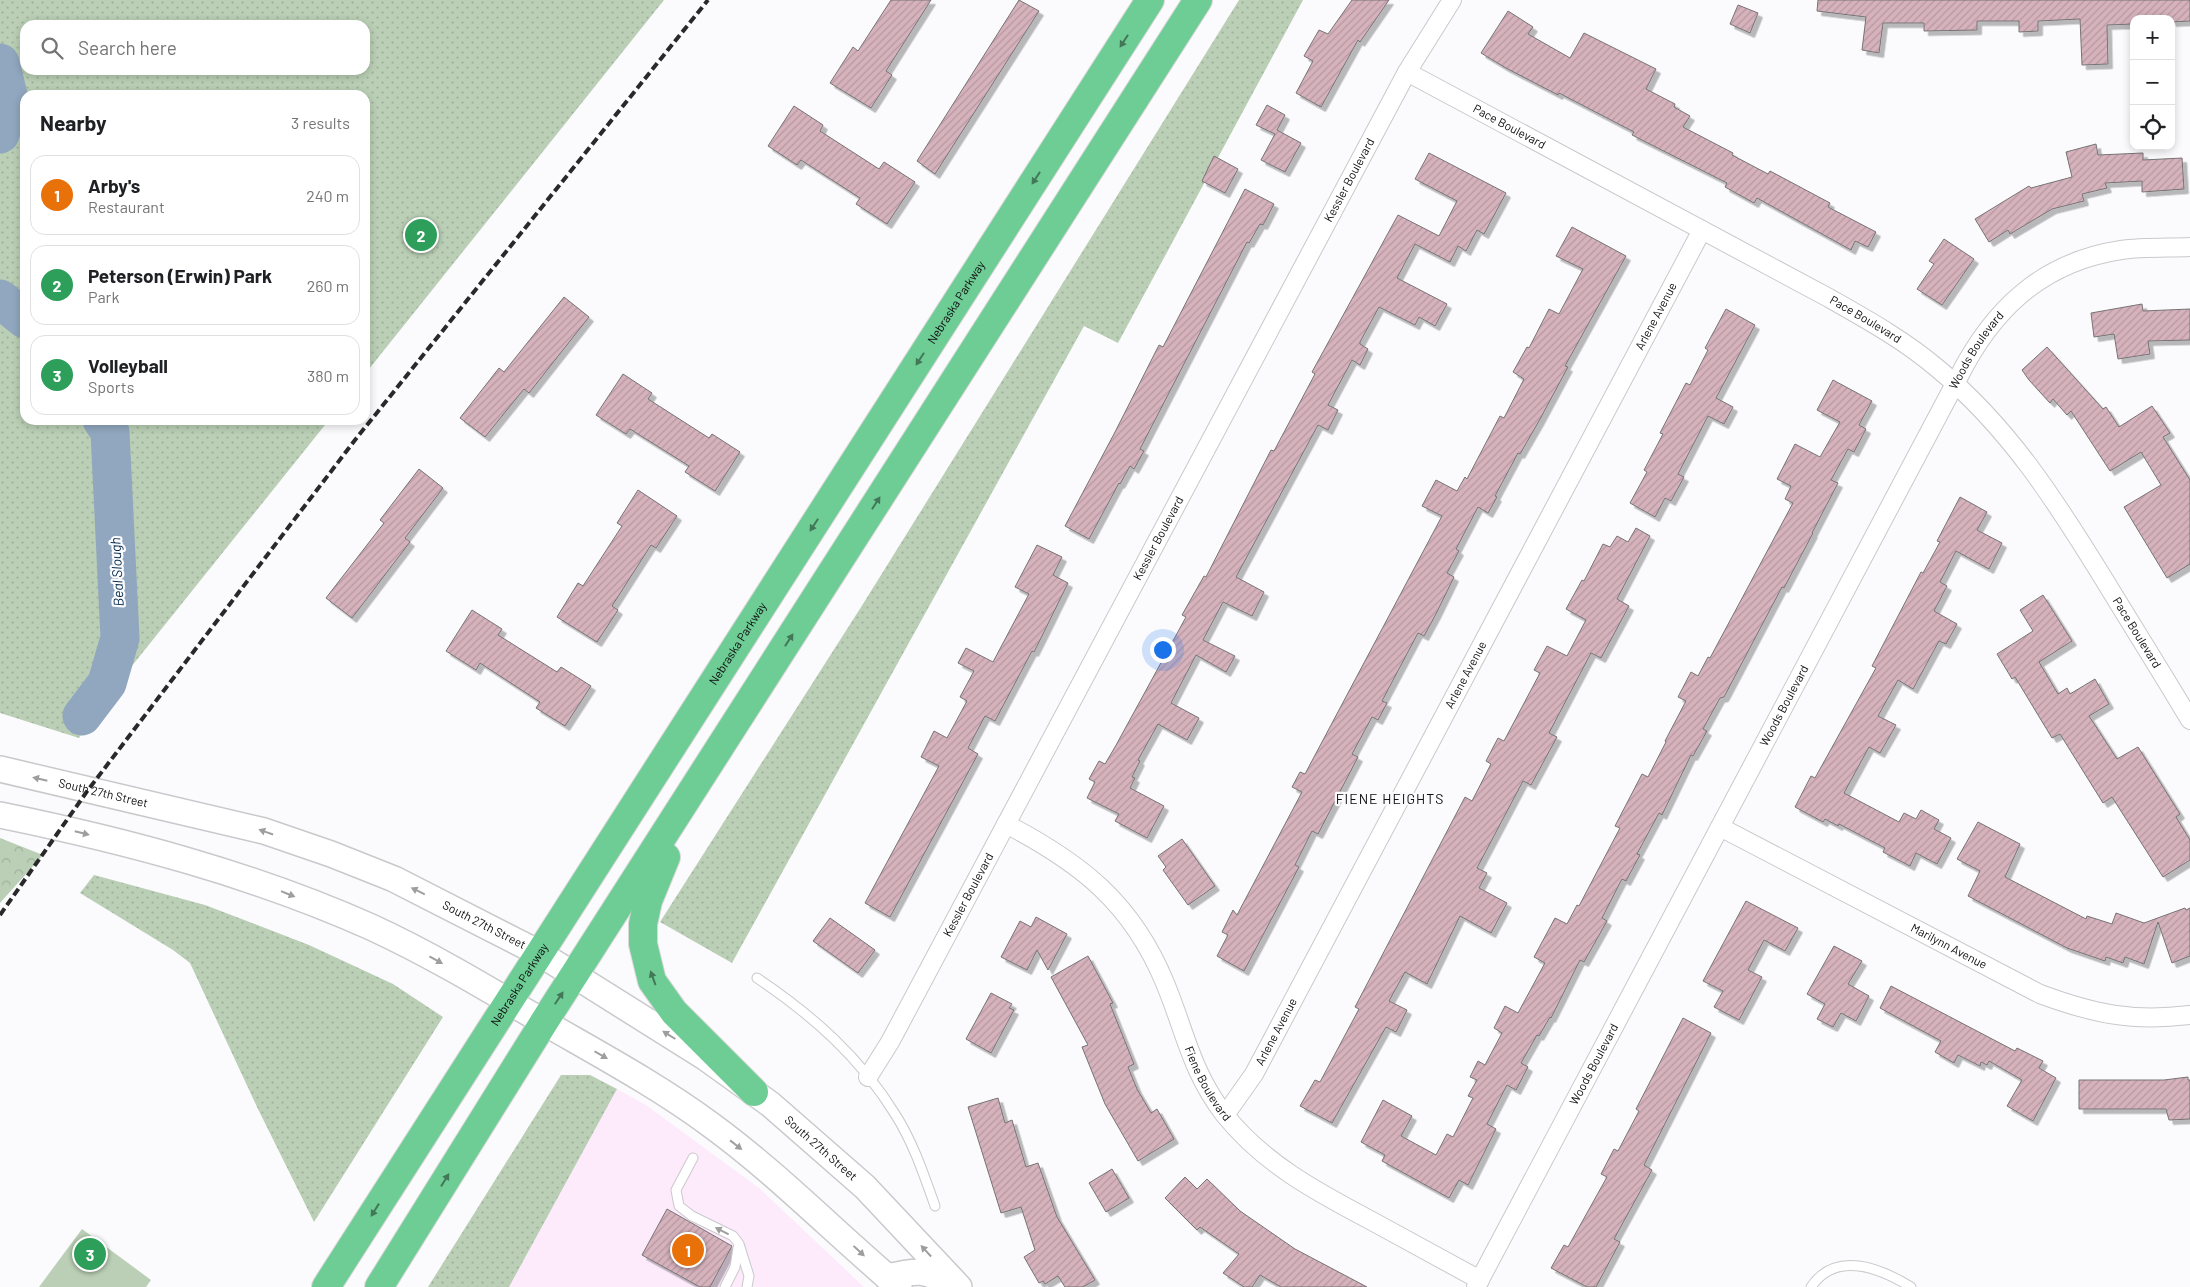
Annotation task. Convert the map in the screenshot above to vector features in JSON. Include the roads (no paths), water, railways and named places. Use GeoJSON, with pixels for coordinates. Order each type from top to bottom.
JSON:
{"type":"FeatureCollection","features":[{"type":"Feature","properties":{"kind":"main road","name":"Nebraska Parkway"},"geometry":{"type":"LineString","coordinates":[[326,1287],[1150,0]]}},
{"type":"Feature","properties":{"kind":"main road"},"geometry":{"type":"LineString","coordinates":[[379,1287],[544,1022],[1198,0]]}},
{"type":"Feature","properties":{"kind":"main road"},"geometry":{"type":"LineString","coordinates":[[754,1092],[674,1012],[663,998],[652,981],[643,944],[643,924],[648,901],[666,857],[765,676]]}},
{"type":"Feature","properties":{"kind":"main road","name":"South 27th Street"},"geometry":{"type":"LineString","coordinates":[[0,769],[264,831],[331,854],[394,879],[539,953],[706,1058],[754,1092],[819,1145],[865,1187],[958,1287]]}},
{"type":"Feature","properties":{"kind":"main road"},"geometry":{"type":"LineString","coordinates":[[0,815],[62,828],[190,860],[263,884],[378,931],[435,958],[647,1082],[710,1124],[786,1184],[893,1282],[916,1271],[936,1276],[958,1287]]}},
{"type":"Feature","properties":{"kind":"street","name":"Kessler Boulevard"},"geometry":{"type":"LineString","coordinates":[[868,1077],[890,1042],[1406,72],[1452,0]]}},
{"type":"Feature","properties":{"kind":"street","name":"Pace Boulevard"},"geometry":{"type":"LineString","coordinates":[[1406,72],[1702,230],[1886,331],[1936,366],[2004,433],[2039,478],[2190,720]]}},
{"type":"Feature","properties":{"kind":"street","name":"Arlene Avenue"},"geometry":{"type":"LineString","coordinates":[[1225,1115],[1254,1074],[1702,230]]}},
{"type":"Feature","properties":{"kind":"street","name":"Woods Boulevard"},"geometry":{"type":"LineString","coordinates":[[1478,1283],[1955,383],[1983,335],[2006,307],[2027,288],[2055,270],[2088,257],[2122,250],[2190,247]]}},
{"type":"Feature","properties":{"kind":"street","name":"Fiene Boulevard"},"geometry":{"type":"LineString","coordinates":[[1006,824],[1074,864],[1109,894],[1127,916],[1150,953],[1165,984],[1193,1063],[1204,1084],[1225,1115],[1260,1152],[1301,1183],[1478,1283]]}},
{"type":"Feature","properties":{"kind":"street","name":"Marilynn Avenue"},"geometry":{"type":"LineString","coordinates":[[1720,827],[2040,994],[2070,1005],[2101,1013],[2134,1018],[2190,1015]]}},
{"type":"Feature","properties":{"kind":"lane"},"geometry":{"type":"LineString","coordinates":[[757,978],[813,1019],[844,1048],[868,1077],[895,1114],[905,1132],[935,1206]]}},
{"type":"Feature","properties":{"kind":"lane"},"geometry":{"type":"LineString","coordinates":[[693,1158],[676,1190],[679,1206],[692,1216],[733,1236],[739,1244],[749,1276],[747,1287]]}},
{"type":"Feature","properties":{"kind":"lane"},"geometry":{"type":"LineString","coordinates":[[725,1287],[735,1267],[739,1244]]}},
{"type":"Feature","properties":{"kind":"lane"},"geometry":{"type":"LineString","coordinates":[[1811,1287],[1823,1274],[1837,1266],[1849,1264],[1863,1266],[1911,1287]]}},
{"type":"Feature","properties":{"kind":"waterway","name":"Beal Slough"},"geometry":{"type":"LineString","coordinates":[[0,63],[10,103],[0,134]]}},
{"type":"Feature","properties":{"kind":"waterway","name":"Beal Slough"},"geometry":{"type":"LineString","coordinates":[[0,299],[20,315]]}},
{"type":"Feature","properties":{"kind":"waterway","name":"Beal Slough"},"geometry":{"type":"LineString","coordinates":[[82,716],[107,683],[120,638],[110,432],[105,425]]}},
{"type":"Feature","properties":{"kind":"railway"},"geometry":{"type":"LineString","coordinates":[[370,421],[708,0]]}},
{"type":"Feature","properties":{"kind":"railway"},"geometry":{"type":"LineString","coordinates":[[0,915],[88,790],[367,425]]}},
{"type":"Feature","properties":{"kind":"place","name":"Peterson (Erwin) Park"},"geometry":{"type":"Point","coordinates":[421,235]}},
{"type":"Feature","properties":{"kind":"place","name":"Arby's"},"geometry":{"type":"Point","coordinates":[688,1250]}},
{"type":"Feature","properties":{"kind":"place","name":"Volleyball"},"geometry":{"type":"Point","coordinates":[90,1254]}},
{"type":"Feature","properties":{"kind":"district","name":"FIENE HEIGHTS"},"geometry":{"type":"Point","coordinates":[1390,799]}}]}
